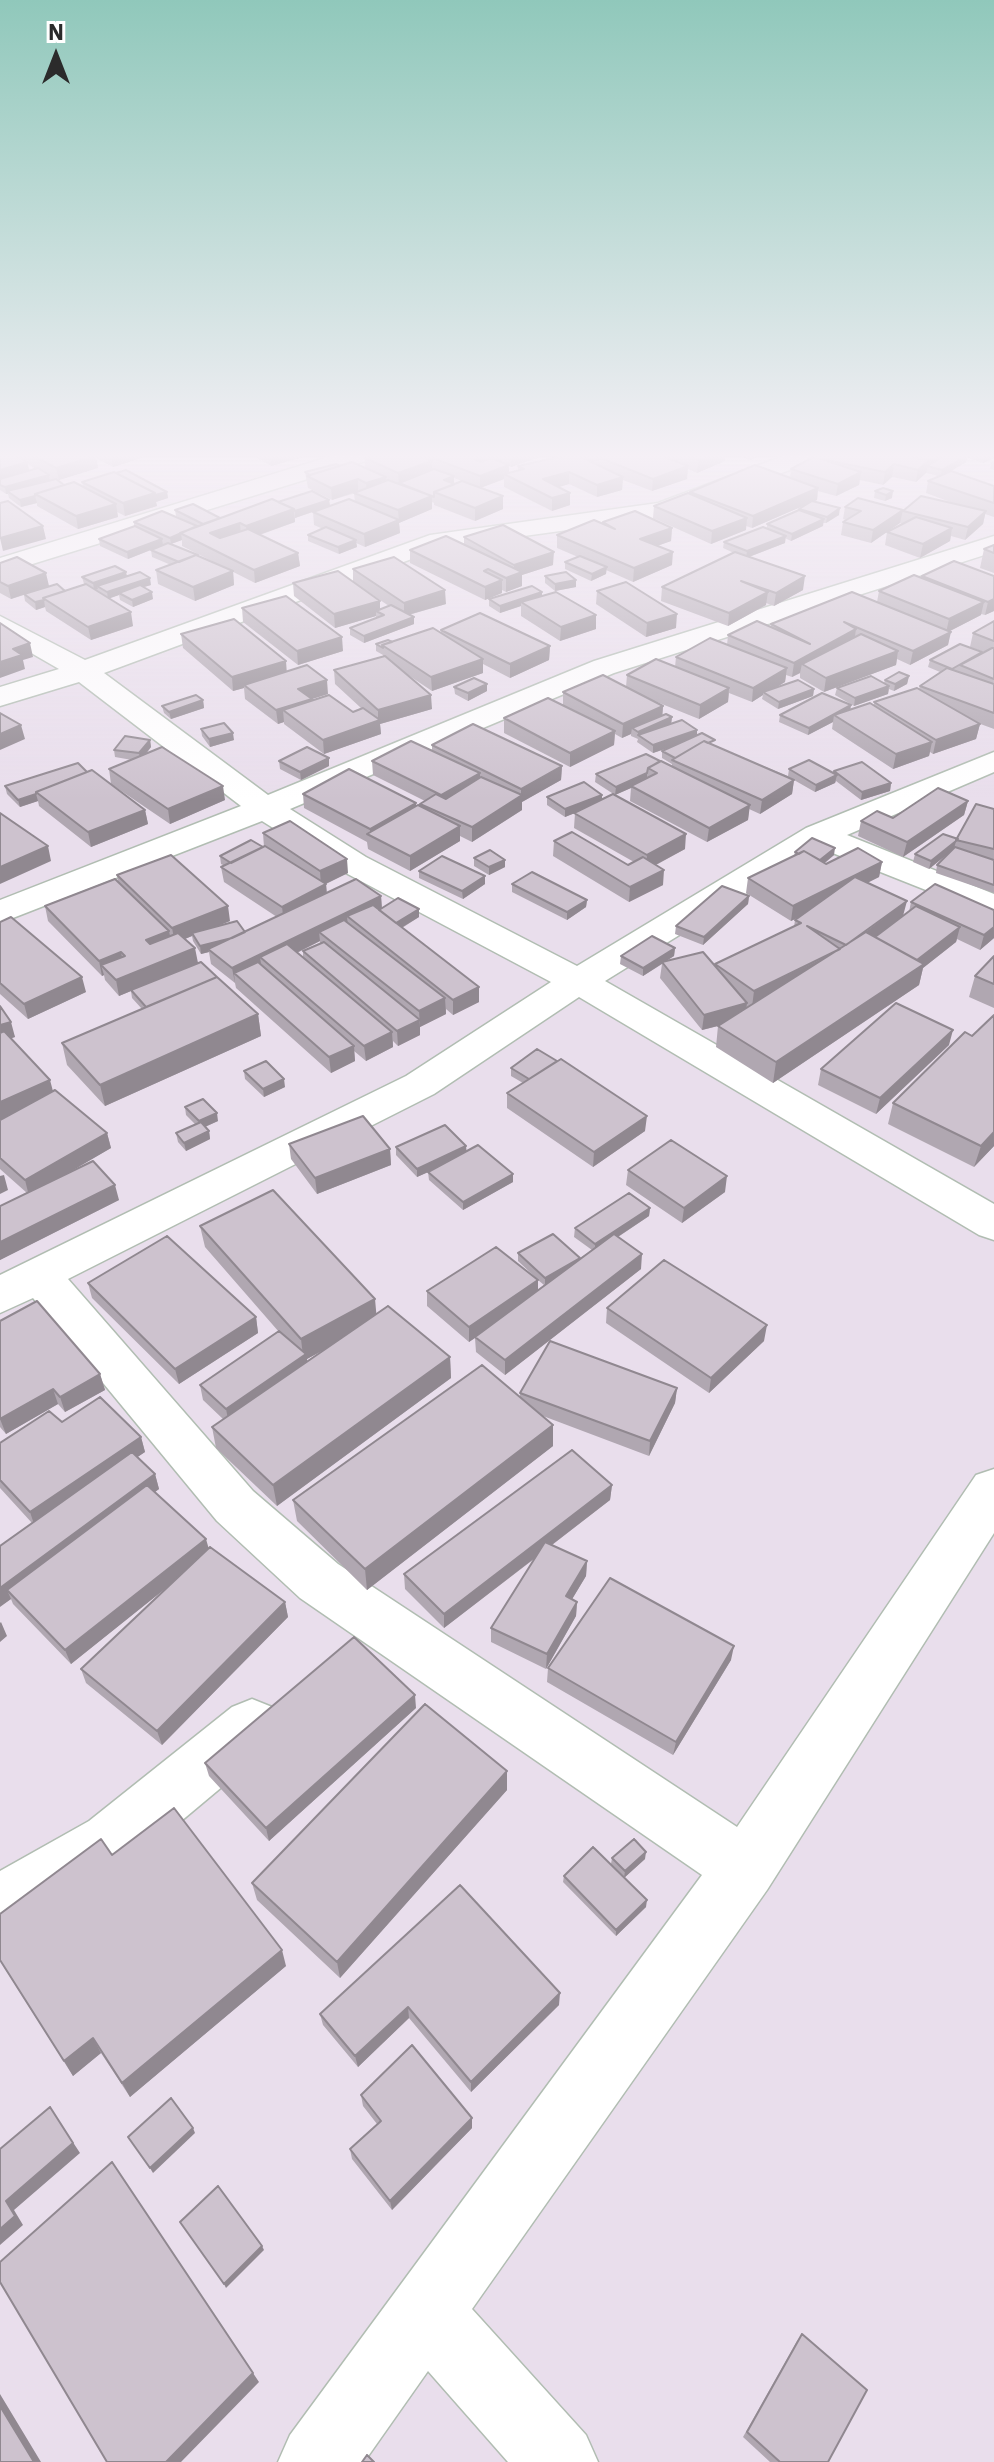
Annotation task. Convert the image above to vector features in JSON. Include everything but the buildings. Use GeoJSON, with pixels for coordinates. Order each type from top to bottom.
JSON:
{"type":"FeatureCollection","features":[{"type":"Feature","properties":{"kind":"street"},"geometry":{"type":"LineString","coordinates":[[0,697],[83,671],[358,570]]}},
{"type":"Feature","properties":{"kind":"street"},"geometry":{"type":"LineString","coordinates":[[0,912],[265,808],[604,667],[912,570]]}},
{"type":"Feature","properties":{"kind":"street"},"geometry":{"type":"LineString","coordinates":[[0,624],[83,671],[265,808],[354,864],[578,981],[994,1224]]}},
{"type":"Feature","properties":{"kind":"street"},"geometry":{"type":"LineString","coordinates":[[745,1868],[360,1637],[319,1581],[235,1506],[19,1285],[420,1085],[578,981],[818,835],[994,761]]}},
{"type":"Feature","properties":{"kind":"street"},"geometry":{"type":"LineString","coordinates":[[818,835],[994,906]]}},
{"type":"Feature","properties":{"kind":"street"},"geometry":{"type":"LineString","coordinates":[[317,2462],[745,1868],[994,1490]]}},
{"type":"Feature","properties":{"kind":"street"},"geometry":{"type":"LineString","coordinates":[[0,1904],[57,1876],[110,1842],[293,1692]]}},
{"type":"Feature","properties":{"kind":"street"},"geometry":{"type":"LineString","coordinates":[[425,2312],[559,2462]]}}]}
